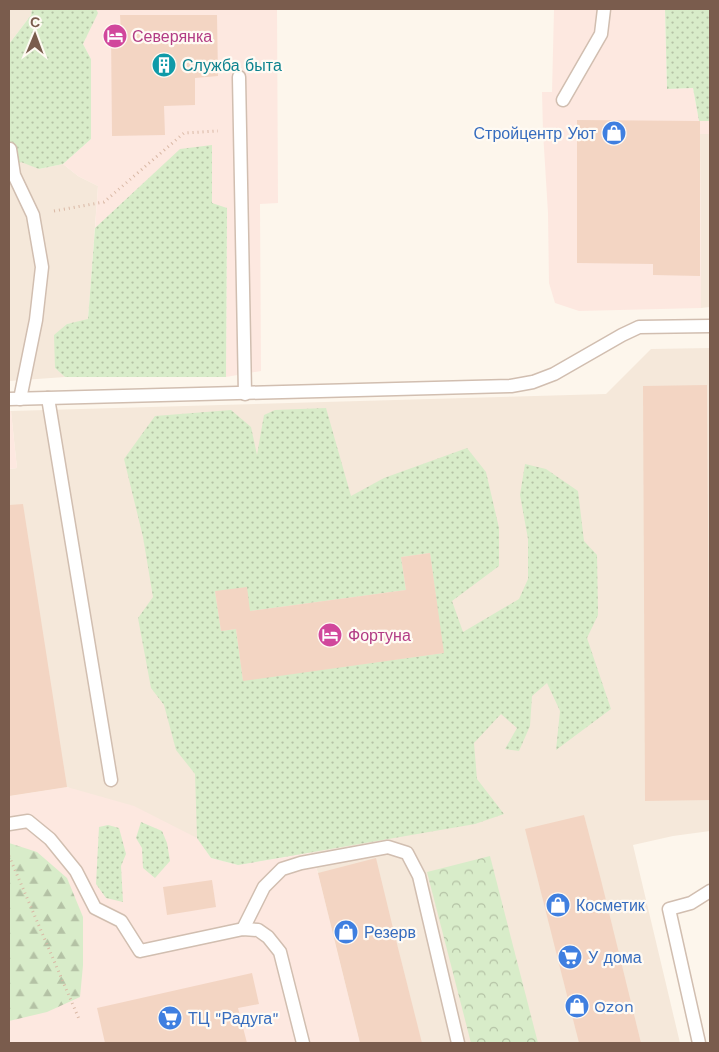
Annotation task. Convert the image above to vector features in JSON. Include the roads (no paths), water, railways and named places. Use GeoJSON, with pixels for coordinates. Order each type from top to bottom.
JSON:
{"type":"FeatureCollection","features":[{"type":"Feature","properties":{"kind":"lane"},"geometry":{"type":"LineString","coordinates":[[563,100],[601,34],[604,9]]}},
{"type":"Feature","properties":{"kind":"lane"},"geometry":{"type":"LineString","coordinates":[[239,77],[246,394]]}},
{"type":"Feature","properties":{"kind":"lane"},"geometry":{"type":"LineString","coordinates":[[10,149],[14,175],[33,215],[42,267],[36,320],[15,399],[511,386],[533,382],[554,374],[639,327],[710,326]]}},
{"type":"Feature","properties":{"kind":"lane"},"geometry":{"type":"LineString","coordinates":[[48,398],[111,780]]}},
{"type":"Feature","properties":{"kind":"lane"},"geometry":{"type":"LineString","coordinates":[[9,824],[28,821],[50,839],[76,871],[95,908],[121,921],[140,952],[243,929],[258,930],[268,937],[280,952],[302,1043]]}},
{"type":"Feature","properties":{"kind":"lane"},"geometry":{"type":"LineString","coordinates":[[243,929],[264,887],[282,869],[301,863],[388,847],[407,853],[419,876],[458,1043]]}},
{"type":"Feature","properties":{"kind":"lane"},"geometry":{"type":"LineString","coordinates":[[699,1043],[669,909],[691,902],[710,891]]}},
{"type":"Feature","properties":{"kind":"place","name":"Северянка"},"geometry":{"type":"Point","coordinates":[115,36]}},
{"type":"Feature","properties":{"kind":"place","name":"Служба быта"},"geometry":{"type":"Point","coordinates":[164,65]}},
{"type":"Feature","properties":{"kind":"place","name":"Стройцентр Уют"},"geometry":{"type":"Point","coordinates":[614,133]}},
{"type":"Feature","properties":{"kind":"place","name":"Фортуна"},"geometry":{"type":"Point","coordinates":[330,635]}},
{"type":"Feature","properties":{"kind":"place","name":"Косметик"},"geometry":{"type":"Point","coordinates":[558,905]}},
{"type":"Feature","properties":{"kind":"place","name":"Резерв"},"geometry":{"type":"Point","coordinates":[346,932]}},
{"type":"Feature","properties":{"kind":"place","name":"У дома"},"geometry":{"type":"Point","coordinates":[570,957]}},
{"type":"Feature","properties":{"kind":"place","name":"Ozon"},"geometry":{"type":"Point","coordinates":[577,1006]}},
{"type":"Feature","properties":{"kind":"place","name":"ТЦ \"Радуга\""},"geometry":{"type":"Point","coordinates":[170,1018]}}]}
